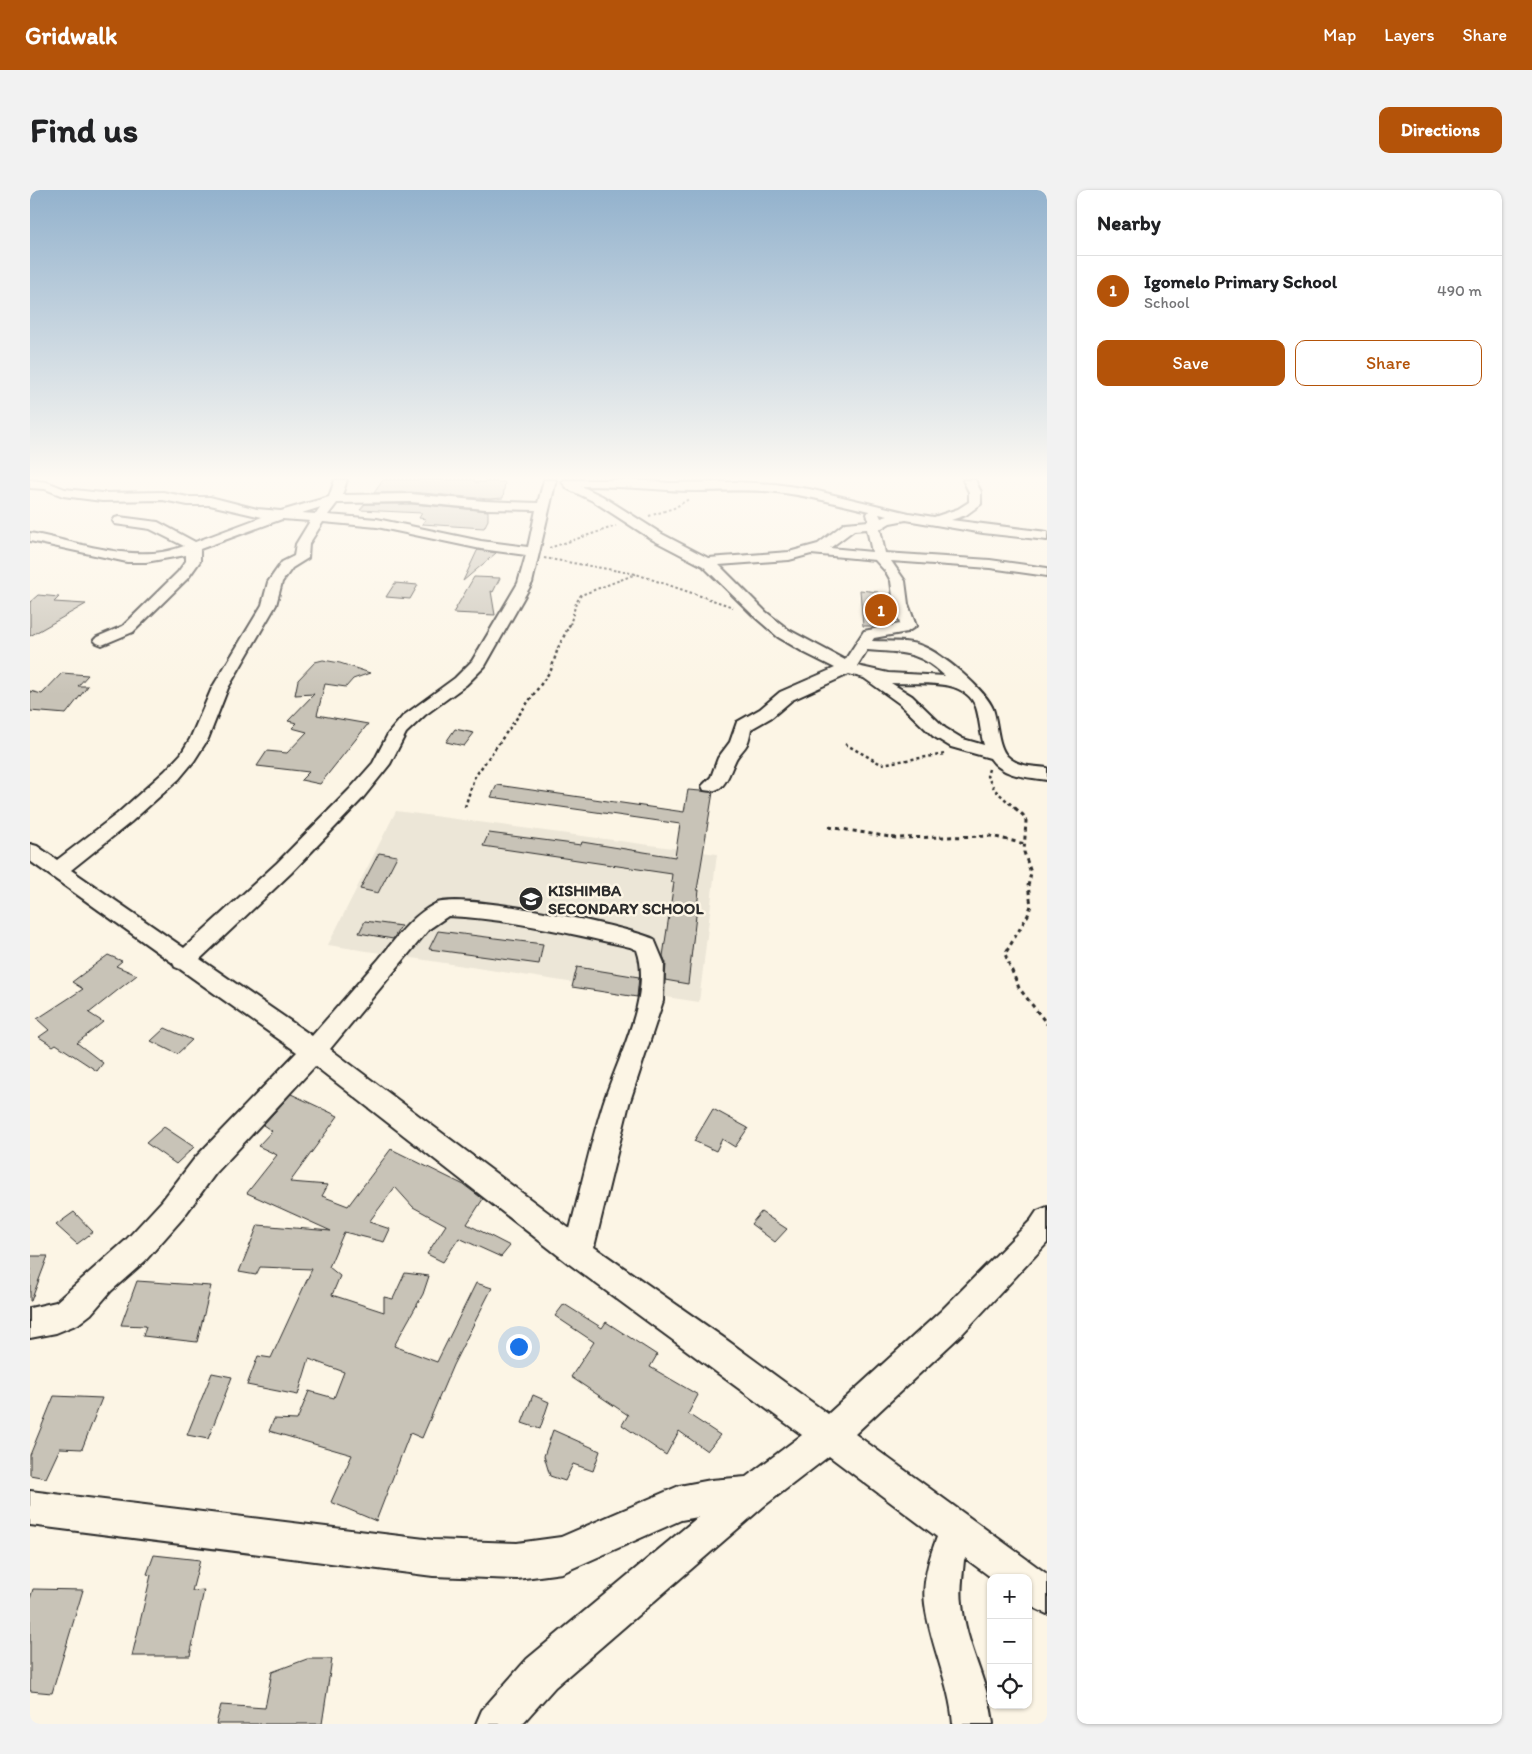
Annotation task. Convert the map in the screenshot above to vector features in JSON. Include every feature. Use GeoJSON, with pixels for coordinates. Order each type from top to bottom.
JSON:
{"type":"FeatureCollection","features":[{"type":"Feature","properties":{"kind":"street"},"geometry":{"type":"LineString","coordinates":[[100,552],[127,558],[165,556],[180,552]]}},
{"type":"Feature","properties":{"kind":"street"},"geometry":{"type":"LineString","coordinates":[[102,640],[128,628],[183,575],[193,561],[193,552]]}},
{"type":"Feature","properties":{"kind":"street"},"geometry":{"type":"LineString","coordinates":[[57,871],[124,818],[165,781],[188,757],[199,738],[220,688],[269,605],[275,582],[287,565],[301,558],[300,552]]}},
{"type":"Feature","properties":{"kind":"street"},"geometry":{"type":"LineString","coordinates":[[183,961],[247,904],[343,808],[387,757],[392,741],[400,730],[425,706],[471,672],[486,651],[525,583],[534,553],[525,552]]}},
{"type":"Feature","properties":{"kind":"street"},"geometry":{"type":"LineString","coordinates":[[685,552],[719,572],[761,616],[797,642],[848,668],[867,675],[906,700],[939,732],[957,743],[996,754],[1012,768],[1047,774]]}},
{"type":"Feature","properties":{"kind":"street"},"geometry":{"type":"LineString","coordinates":[[705,562],[790,556],[805,552]]}},
{"type":"Feature","properties":{"kind":"street"},"geometry":{"type":"LineString","coordinates":[[826,552],[990,564],[1047,572]]}},
{"type":"Feature","properties":{"kind":"street"},"geometry":{"type":"LineString","coordinates":[[711,786],[720,779],[727,758],[739,743],[743,726],[766,713],[786,696],[830,678],[848,668],[869,634],[902,629],[908,626],[901,604],[898,581],[892,570],[880,557],[879,552]]}},
{"type":"Feature","properties":{"kind":"street"},"geometry":{"type":"LineString","coordinates":[[862,645],[917,649],[942,664],[966,688],[978,696],[985,706],[996,754]]}},
{"type":"Feature","properties":{"kind":"street"},"geometry":{"type":"LineString","coordinates":[[867,675],[934,680],[966,688]]}},
{"type":"Feature","properties":{"kind":"street"},"geometry":{"type":"LineString","coordinates":[[30,852],[314,1051],[578,1254],[830,1434],[1017,1574]]}},
{"type":"Feature","properties":{"kind":"street"},"geometry":{"type":"LineString","coordinates":[[30,1323],[56,1318],[67,1313],[80,1303],[100,1281],[130,1256],[172,1210],[205,1166],[234,1133],[314,1051],[420,924],[444,908],[484,910],[526,916],[636,940],[646,945],[653,963],[651,1001],[616,1104],[578,1254]]}},
{"type":"Feature","properties":{"kind":"street"},"geometry":{"type":"LineString","coordinates":[[496,1724],[541,1673],[752,1494],[830,1434],[952,1322],[1041,1229],[1047,1220]]}},
{"type":"Feature","properties":{"kind":"street"},"geometry":{"type":"LineString","coordinates":[[30,1508],[433,1558],[517,1561],[562,1555],[679,1503],[711,1497],[752,1494]]}},
{"type":"Feature","properties":{"kind":"street"},"geometry":{"type":"LineString","coordinates":[[958,1530],[946,1560],[943,1603],[952,1643],[971,1702],[973,1724]]}},
{"type":"Feature","properties":{"kind":"street"},"geometry":{"type":"LineString","coordinates":[[1032,1585],[1047,1596]]}},
{"type":"Feature","properties":{"kind":"path"},"geometry":{"type":"LineString","coordinates":[[534,553],[539,552]]}},
{"type":"Feature","properties":{"kind":"path"},"geometry":{"type":"LineString","coordinates":[[534,553],[636,574],[761,616]]}},
{"type":"Feature","properties":{"kind":"path"},"geometry":{"type":"LineString","coordinates":[[465,807],[474,778],[552,670],[558,648],[572,620],[576,603],[581,595],[636,574]]}},
{"type":"Feature","properties":{"kind":"path"},"geometry":{"type":"LineString","coordinates":[[845,744],[854,751],[881,764],[951,754]]}},
{"type":"Feature","properties":{"kind":"path"},"geometry":{"type":"LineString","coordinates":[[996,754],[987,776],[995,790],[1023,815],[1026,822],[1025,844],[1027,864],[1031,872],[1028,886],[1032,905],[1005,954],[1019,988],[1047,1024]]}},
{"type":"Feature","properties":{"kind":"path"},"geometry":{"type":"LineString","coordinates":[[829,827],[896,838],[991,836],[1025,844]]}},
{"type":"Feature","properties":{"kind":"shaded area","name":"KISHIMBA SECONDARY SCHOOL"},"geometry":{"type":"Polygon","coordinates":[[[396,811],[717,854],[699,1002],[328,945],[396,811]]]}},
{"type":"Feature","properties":{"kind":"building"},"geometry":{"type":"Polygon","coordinates":[[[477,552],[496,553],[463,581],[477,552]]]}},
{"type":"Feature","properties":{"kind":"building"},"geometry":{"type":"Polygon","coordinates":[[[474,577],[500,578],[493,592],[491,591],[495,615],[453,613],[474,577]]]}},
{"type":"Feature","properties":{"kind":"building"},"geometry":{"type":"Polygon","coordinates":[[[395,583],[418,585],[410,599],[386,597],[395,583]]]}},
{"type":"Feature","properties":{"kind":"building"},"geometry":{"type":"Polygon","coordinates":[[[860,590],[878,592],[882,626],[863,626],[860,590]]]}},
{"type":"Feature","properties":{"kind":"building"},"geometry":{"type":"Polygon","coordinates":[[[38,595],[59,597],[54,602],[86,604],[30,636],[30,602],[38,595]]]}},
{"type":"Feature","properties":{"kind":"building"},"geometry":{"type":"Polygon","coordinates":[[[323,660],[340,663],[370,673],[353,679],[346,687],[325,684],[317,715],[368,724],[320,784],[301,780],[309,772],[257,766],[267,751],[287,753],[307,732],[292,728],[297,723],[288,721],[314,694],[295,695],[298,680],[315,662],[323,660]]]}},
{"type":"Feature","properties":{"kind":"building"},"geometry":{"type":"Polygon","coordinates":[[[62,673],[88,675],[78,686],[88,686],[66,714],[30,711],[30,691],[42,694],[62,673]]]}},
{"type":"Feature","properties":{"kind":"building"},"geometry":{"type":"Polygon","coordinates":[[[455,729],[474,733],[464,746],[446,742],[455,729]]]}},
{"type":"Feature","properties":{"kind":"building"},"geometry":{"type":"Polygon","coordinates":[[[497,785],[684,812],[688,790],[713,792],[697,890],[699,890],[688,984],[665,980],[666,963],[663,956],[674,882],[671,882],[672,874],[483,846],[489,833],[581,845],[582,842],[675,857],[680,824],[491,797],[497,785]]]}},
{"type":"Feature","properties":{"kind":"building"},"geometry":{"type":"Polygon","coordinates":[[[379,853],[397,856],[378,893],[360,889],[379,853]]]}},
{"type":"Feature","properties":{"kind":"building"},"geometry":{"type":"Polygon","coordinates":[[[365,921],[401,926],[393,939],[359,933],[365,921]]]}},
{"type":"Feature","properties":{"kind":"building"},"geometry":{"type":"Polygon","coordinates":[[[438,931],[543,944],[539,964],[429,949],[438,931]]]}},
{"type":"Feature","properties":{"kind":"building"},"geometry":{"type":"Polygon","coordinates":[[[108,955],[122,961],[116,966],[137,975],[89,1013],[103,1022],[77,1043],[103,1063],[97,1071],[56,1044],[53,1046],[39,1037],[49,1030],[37,1019],[83,989],[72,982],[108,955]]]}},
{"type":"Feature","properties":{"kind":"building"},"geometry":{"type":"Polygon","coordinates":[[[577,967],[639,977],[637,997],[572,987],[577,967]]]}},
{"type":"Feature","properties":{"kind":"building"},"geometry":{"type":"Polygon","coordinates":[[[165,1028],[192,1040],[177,1054],[151,1041],[165,1028]]]}},
{"type":"Feature","properties":{"kind":"building"},"geometry":{"type":"Polygon","coordinates":[[[291,1094],[338,1116],[290,1182],[328,1185],[322,1196],[348,1206],[391,1149],[464,1185],[483,1199],[467,1224],[510,1246],[501,1257],[459,1238],[443,1262],[427,1254],[446,1225],[413,1207],[395,1187],[369,1222],[390,1229],[384,1242],[344,1232],[329,1267],[340,1276],[332,1295],[384,1312],[384,1297],[393,1299],[405,1273],[429,1276],[423,1294],[394,1346],[437,1362],[476,1283],[492,1288],[453,1365],[422,1438],[410,1433],[376,1521],[331,1502],[352,1455],[269,1431],[274,1419],[297,1420],[309,1391],[334,1398],[344,1372],[309,1359],[298,1395],[247,1385],[258,1356],[271,1358],[312,1269],[260,1267],[256,1275],[239,1272],[258,1225],[331,1231],[247,1193],[277,1155],[258,1146],[272,1131],[263,1125],[291,1094]]]}},
{"type":"Feature","properties":{"kind":"building"},"geometry":{"type":"Polygon","coordinates":[[[713,1109],[748,1128],[735,1147],[722,1139],[716,1151],[694,1141],[713,1109]]]}},
{"type":"Feature","properties":{"kind":"building"},"geometry":{"type":"Polygon","coordinates":[[[164,1127],[194,1147],[176,1164],[146,1143],[164,1127]]]}},
{"type":"Feature","properties":{"kind":"building"},"geometry":{"type":"Polygon","coordinates":[[[74,1212],[93,1232],[77,1244],[56,1225],[74,1212]]]}},
{"type":"Feature","properties":{"kind":"building"},"geometry":{"type":"Polygon","coordinates":[[[761,1212],[787,1229],[775,1242],[751,1224],[761,1212]]]}},
{"type":"Feature","properties":{"kind":"building"},"geometry":{"type":"Polygon","coordinates":[[[30,1256],[48,1256],[31,1301],[30,1301],[30,1256]]]}},
{"type":"Feature","properties":{"kind":"building"},"geometry":{"type":"Polygon","coordinates":[[[137,1281],[211,1286],[197,1342],[143,1336],[146,1326],[121,1325],[137,1281]]]}},
{"type":"Feature","properties":{"kind":"building"},"geometry":{"type":"Polygon","coordinates":[[[564,1304],[602,1328],[606,1322],[657,1355],[650,1367],[698,1395],[688,1414],[720,1435],[707,1451],[679,1431],[666,1455],[622,1425],[628,1415],[571,1377],[594,1342],[555,1316],[564,1304]]]}},
{"type":"Feature","properties":{"kind":"building"},"geometry":{"type":"Polygon","coordinates":[[[212,1373],[232,1377],[208,1439],[187,1435],[212,1373]]]}},
{"type":"Feature","properties":{"kind":"building"},"geometry":{"type":"Polygon","coordinates":[[[533,1395],[549,1402],[540,1429],[522,1423],[533,1395]]]}},
{"type":"Feature","properties":{"kind":"building"},"geometry":{"type":"Polygon","coordinates":[[[54,1396],[102,1398],[82,1449],[60,1448],[46,1478],[30,1475],[30,1455],[54,1396]]]}},
{"type":"Feature","properties":{"kind":"building"},"geometry":{"type":"Polygon","coordinates":[[[553,1430],[600,1451],[593,1471],[573,1464],[565,1481],[550,1476],[544,1456],[553,1430]]]}},
{"type":"Feature","properties":{"kind":"building"},"geometry":{"type":"Polygon","coordinates":[[[154,1555],[200,1560],[192,1591],[204,1590],[190,1656],[132,1656],[151,1575],[147,1574],[154,1555]]]}},
{"type":"Feature","properties":{"kind":"building"},"geometry":{"type":"Polygon","coordinates":[[[33,1589],[83,1590],[52,1693],[30,1691],[30,1599],[33,1589]]]}},
{"type":"Feature","properties":{"kind":"building"},"geometry":{"type":"Polygon","coordinates":[[[307,1659],[332,1659],[322,1724],[216,1724],[221,1705],[265,1708],[272,1672],[307,1659]]]}},
{"type":"Feature","properties":{"kind":"place","name":"Igomelo Primary School"},"geometry":{"type":"Point","coordinates":[881,610]}},
{"type":"Feature","properties":{"kind":"place","name":"KISHIMBA SECONDARY SCHOOL"},"geometry":{"type":"Point","coordinates":[531,899]}}]}
